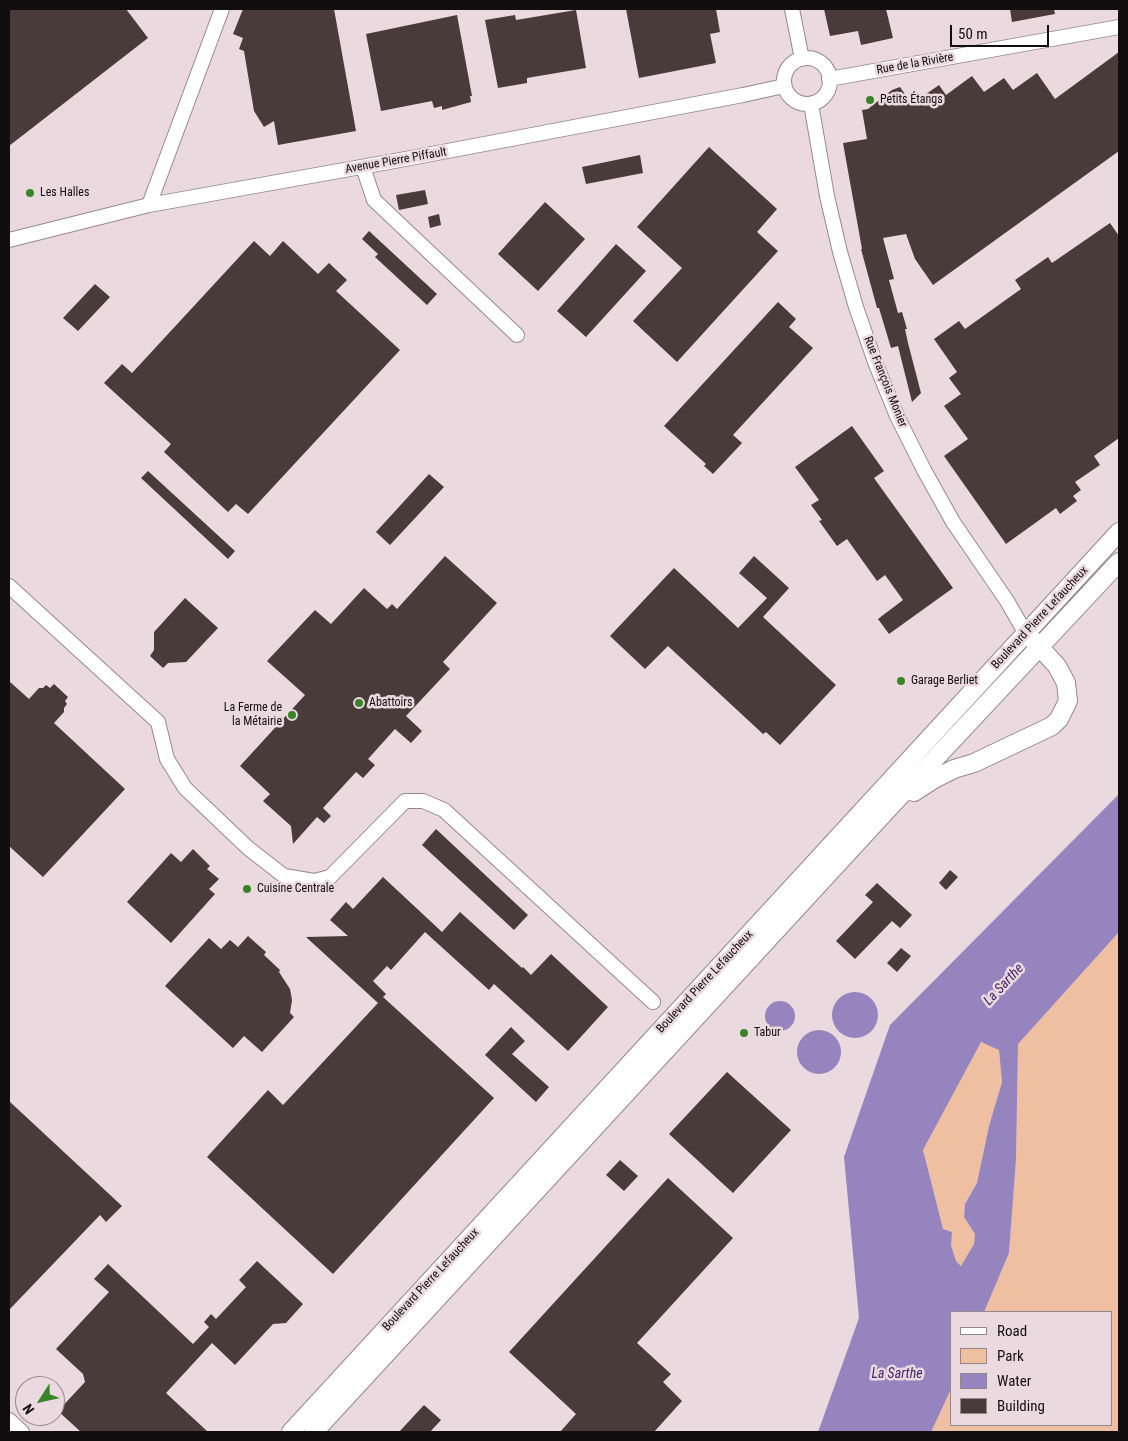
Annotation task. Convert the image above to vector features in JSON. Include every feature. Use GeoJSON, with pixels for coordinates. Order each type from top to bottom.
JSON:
{"type":"FeatureCollection","features":[{"type":"Feature","properties":{"kind":"main road","name":"Boulevard Pierre Lefaucheux"},"geometry":{"type":"LineString","coordinates":[[291,1432],[1119,532]]}},
{"type":"Feature","properties":{"kind":"main road","name":"Boulevard Pierre Lefaucheux"},"geometry":{"type":"LineString","coordinates":[[314,1432],[888,809],[1119,562]]}},
{"type":"Feature","properties":{"kind":"main road"},"geometry":{"type":"LineString","coordinates":[[888,809],[934,779],[954,769],[974,763],[1052,726],[1059,719],[1068,701],[1066,683],[1041,647],[1026,634]]}},
{"type":"Feature","properties":{"kind":"street"},"geometry":{"type":"LineString","coordinates":[[149,204],[222,9]]}},
{"type":"Feature","properties":{"kind":"street"},"geometry":{"type":"LineString","coordinates":[[792,9],[802,59]]}},
{"type":"Feature","properties":{"kind":"street","name":"Rue de la Rivière"},"geometry":{"type":"LineString","coordinates":[[829,79],[1119,27]]}},
{"type":"Feature","properties":{"kind":"street"},"geometry":{"type":"LineString","coordinates":[[802,59],[812,59],[819,62],[824,67],[829,79],[829,88],[825,95],[820,100],[811,104],[798,103],[792,99],[784,86],[786,71],[791,65],[802,59]]}},
{"type":"Feature","properties":{"kind":"street","name":"Avenue Pierre Piffault"},"geometry":{"type":"LineString","coordinates":[[9,240],[149,204],[363,167],[784,86]]}},
{"type":"Feature","properties":{"kind":"street","name":"Rue François Monier"},"geometry":{"type":"LineString","coordinates":[[811,104],[827,196],[840,252],[856,307],[897,416],[953,522],[1008,601],[1026,634]]}},
{"type":"Feature","properties":{"kind":"street"},"geometry":{"type":"LineString","coordinates":[[363,167],[374,200],[517,335]]}},
{"type":"Feature","properties":{"kind":"street"},"geometry":{"type":"LineString","coordinates":[[9,586],[158,722],[167,759],[185,788],[248,848],[284,876],[314,882],[330,877],[405,801],[423,801],[444,810],[653,1002]]}},
{"type":"Feature","properties":{"kind":"street"},"geometry":{"type":"LineString","coordinates":[[9,1420],[22,1432]]}},
{"type":"Feature","properties":{"kind":"green space"},"geometry":{"type":"Polygon","coordinates":[[[1119,932],[1119,1432],[931,1432],[950,1391],[950,1426],[1113,1426],[1113,1311],[984,1311],[1009,1253],[1016,1159],[1018,1044],[1119,932]]]}},
{"type":"Feature","properties":{"kind":"green space"},"geometry":{"type":"Polygon","coordinates":[[[980,1042],[999,1049],[1002,1082],[989,1126],[977,1183],[965,1204],[964,1217],[975,1234],[974,1244],[961,1266],[956,1261],[951,1245],[951,1231],[943,1229],[923,1150],[980,1042]]]}},
{"type":"Feature","properties":{"kind":"water","name":"La Sarthe"},"geometry":{"type":"Polygon","coordinates":[[[1119,794],[1119,932],[1018,1044],[1016,1159],[1009,1253],[984,1311],[950,1311],[950,1391],[931,1432],[818,1432],[859,1318],[844,1157],[890,1025],[1119,794]],[[981,1042],[923,1150],[943,1229],[952,1232],[951,1245],[956,1261],[961,1266],[974,1244],[975,1234],[964,1217],[965,1204],[977,1183],[989,1126],[1002,1082],[999,1050],[981,1042]]]}},
{"type":"Feature","properties":{"kind":"water"},"geometry":{"type":"Polygon","coordinates":[[[860,992],[864,993],[874,1002],[877,1006],[877,1024],[868,1034],[860,1038],[850,1038],[842,1034],[833,1024],[832,1010],[836,1002],[846,993],[860,992]]]}},
{"type":"Feature","properties":{"kind":"water"},"geometry":{"type":"Polygon","coordinates":[[[780,1001],[786,1002],[794,1010],[794,1022],[786,1030],[780,1031],[774,1030],[766,1022],[765,1016],[766,1010],[774,1002],[780,1001]]]}},
{"type":"Feature","properties":{"kind":"water"},"geometry":{"type":"Polygon","coordinates":[[[823,1030],[835,1036],[840,1044],[840,1060],[835,1068],[827,1073],[815,1074],[803,1068],[798,1060],[797,1048],[803,1036],[811,1031],[823,1030]]]}},
{"type":"Feature","properties":{"kind":"building"},"geometry":{"type":"Polygon","coordinates":[[[9,9],[126,9],[148,38],[9,146],[9,9]]]}},
{"type":"Feature","properties":{"kind":"building"},"geometry":{"type":"Polygon","coordinates":[[[243,9],[334,9],[356,131],[278,145],[274,121],[264,127],[254,111],[244,51],[239,49],[243,38],[233,34],[243,9]]]}},
{"type":"Feature","properties":{"kind":"building"},"geometry":{"type":"Polygon","coordinates":[[[626,9],[716,9],[720,32],[710,34],[716,63],[639,78],[626,9]]]}},
{"type":"Feature","properties":{"kind":"building"},"geometry":{"type":"Polygon","coordinates":[[[824,9],[886,9],[893,38],[861,45],[858,31],[830,36],[824,9]]]}},
{"type":"Feature","properties":{"kind":"building"},"geometry":{"type":"Polygon","coordinates":[[[1010,9],[1054,9],[1055,14],[1012,22],[1010,9]]]}},
{"type":"Feature","properties":{"kind":"building"},"geometry":{"type":"Polygon","coordinates":[[[576,10],[586,68],[527,78],[527,83],[498,88],[485,20],[515,15],[516,20],[576,10]]]}},
{"type":"Feature","properties":{"kind":"building"},"geometry":{"type":"Polygon","coordinates":[[[457,15],[472,96],[470,96],[471,102],[442,110],[442,106],[434,108],[432,101],[381,111],[366,34],[457,15]]]}},
{"type":"Feature","properties":{"kind":"building"},"geometry":{"type":"Polygon","coordinates":[[[1119,52],[1119,151],[933,285],[915,259],[906,234],[883,238],[894,279],[889,280],[898,313],[902,312],[907,329],[905,329],[908,343],[921,393],[912,402],[898,346],[891,348],[879,308],[877,308],[861,249],[843,143],[867,139],[862,110],[868,109],[892,90],[900,87],[912,104],[939,85],[946,95],[972,76],[984,92],[1004,78],[1013,90],[1037,73],[1055,99],[1119,52]]]}},
{"type":"Feature","properties":{"kind":"building"},"geometry":{"type":"Polygon","coordinates":[[[709,147],[777,209],[757,232],[778,251],[677,362],[633,321],[682,268],[637,227],[709,147]]]}},
{"type":"Feature","properties":{"kind":"building"},"geometry":{"type":"Polygon","coordinates":[[[640,155],[643,173],[586,184],[582,167],[640,155]]]}},
{"type":"Feature","properties":{"kind":"building"},"geometry":{"type":"Polygon","coordinates":[[[425,190],[428,204],[399,210],[396,195],[425,190]]]}},
{"type":"Feature","properties":{"kind":"building"},"geometry":{"type":"Polygon","coordinates":[[[545,202],[585,239],[538,291],[498,254],[545,202]]]}},
{"type":"Feature","properties":{"kind":"building"},"geometry":{"type":"Polygon","coordinates":[[[439,214],[441,225],[430,228],[428,217],[439,214]]]}},
{"type":"Feature","properties":{"kind":"building"},"geometry":{"type":"Polygon","coordinates":[[[1110,223],[1119,236],[1119,438],[1094,456],[1100,465],[1075,482],[1081,490],[1073,496],[1077,501],[1060,514],[1056,508],[1006,544],[944,456],[968,439],[944,406],[961,394],[949,378],[957,372],[934,339],[959,321],[965,329],[1021,289],[1015,280],[1048,257],[1052,263],[1110,223]]]}},
{"type":"Feature","properties":{"kind":"building"},"geometry":{"type":"Polygon","coordinates":[[[369,231],[437,294],[427,305],[375,257],[378,254],[362,239],[369,231]]]}},
{"type":"Feature","properties":{"kind":"building"},"geometry":{"type":"Polygon","coordinates":[[[254,241],[270,256],[283,241],[318,274],[329,263],[347,280],[336,291],[400,350],[248,514],[236,504],[228,512],[164,452],[171,444],[104,383],[122,364],[132,373],[254,241]]]}},
{"type":"Feature","properties":{"kind":"building"},"geometry":{"type":"Polygon","coordinates":[[[616,244],[646,271],[586,337],[557,311],[616,244]]]}},
{"type":"Feature","properties":{"kind":"building"},"geometry":{"type":"Polygon","coordinates":[[[95,284],[110,297],[78,331],[63,318],[95,284]]]}},
{"type":"Feature","properties":{"kind":"building"},"geometry":{"type":"Polygon","coordinates":[[[778,302],[796,319],[789,327],[813,348],[733,435],[742,443],[713,474],[704,466],[706,464],[664,426],[778,302]]]}},
{"type":"Feature","properties":{"kind":"building"},"geometry":{"type":"Polygon","coordinates":[[[852,426],[884,471],[874,478],[953,588],[889,634],[878,619],[903,600],[885,575],[877,581],[847,539],[837,546],[819,521],[822,520],[811,505],[819,500],[795,467],[852,426]]]}},
{"type":"Feature","properties":{"kind":"building"},"geometry":{"type":"Polygon","coordinates":[[[148,471],[235,551],[228,559],[141,478],[148,471]]]}},
{"type":"Feature","properties":{"kind":"building"},"geometry":{"type":"Polygon","coordinates":[[[429,474],[444,487],[390,545],[376,532],[429,474]]]}},
{"type":"Feature","properties":{"kind":"building","name":"Abattoirs"},"geometry":{"type":"Polygon","coordinates":[[[445,556],[497,603],[443,662],[450,669],[406,716],[422,731],[411,743],[395,729],[368,759],[375,765],[363,778],[356,772],[323,808],[331,816],[324,823],[317,817],[293,844],[291,826],[263,801],[270,794],[240,766],[305,695],[267,661],[315,610],[331,624],[364,588],[387,609],[392,604],[397,609],[445,556]]]}},
{"type":"Feature","properties":{"kind":"building"},"geometry":{"type":"Polygon","coordinates":[[[754,556],[789,588],[763,617],[836,685],[780,745],[766,732],[763,734],[668,646],[645,669],[610,636],[674,568],[738,628],[767,598],[739,573],[754,556]]]}},
{"type":"Feature","properties":{"kind":"building"},"geometry":{"type":"Polygon","coordinates":[[[185,598],[218,628],[186,662],[168,663],[163,668],[150,656],[154,650],[154,632],[185,598]]]}},
{"type":"Feature","properties":{"kind":"building"},"geometry":{"type":"Polygon","coordinates":[[[9,681],[29,699],[39,688],[43,688],[46,685],[50,688],[54,684],[68,697],[65,701],[67,704],[64,712],[54,723],[125,789],[43,877],[9,846],[9,681]]]}},
{"type":"Feature","properties":{"kind":"building"},"geometry":{"type":"Polygon","coordinates":[[[436,829],[528,915],[514,930],[422,845],[436,829]]]}},
{"type":"Feature","properties":{"kind":"building"},"geometry":{"type":"Polygon","coordinates":[[[193,849],[210,866],[207,869],[219,879],[209,889],[215,894],[171,943],[127,902],[171,853],[181,862],[193,849]]]}},
{"type":"Feature","properties":{"kind":"building"},"geometry":{"type":"Polygon","coordinates":[[[950,870],[958,877],[946,890],[939,883],[950,870]]]}},
{"type":"Feature","properties":{"kind":"building"},"geometry":{"type":"Polygon","coordinates":[[[383,877],[442,932],[460,912],[531,975],[551,954],[608,1007],[568,1051],[494,984],[489,990],[425,932],[391,970],[387,966],[373,981],[386,994],[383,997],[494,1098],[333,1274],[207,1157],[268,1090],[283,1105],[378,1003],[306,937],[348,936],[330,920],[346,902],[353,909],[383,877]]]}},
{"type":"Feature","properties":{"kind":"building"},"geometry":{"type":"Polygon","coordinates":[[[877,883],[912,915],[900,928],[892,921],[855,959],[836,941],[873,902],[865,895],[877,883]]]}},
{"type":"Feature","properties":{"kind":"building"},"geometry":{"type":"Polygon","coordinates":[[[248,936],[266,952],[264,955],[280,970],[279,972],[290,989],[292,1000],[290,1013],[294,1017],[262,1052],[244,1036],[233,1048],[165,986],[209,938],[221,949],[230,940],[238,947],[248,936]]]}},
{"type":"Feature","properties":{"kind":"building"},"geometry":{"type":"Polygon","coordinates":[[[901,948],[911,956],[897,972],[887,963],[901,948]]]}},
{"type":"Feature","properties":{"kind":"building"},"geometry":{"type":"Polygon","coordinates":[[[511,1027],[525,1041],[512,1054],[549,1087],[536,1102],[485,1055],[511,1027]]]}},
{"type":"Feature","properties":{"kind":"building"},"geometry":{"type":"Polygon","coordinates":[[[727,1072],[791,1130],[733,1193],[669,1134],[727,1072]]]}},
{"type":"Feature","properties":{"kind":"building"},"geometry":{"type":"Polygon","coordinates":[[[9,1101],[122,1206],[106,1222],[100,1215],[9,1310],[9,1101]]]}},
{"type":"Feature","properties":{"kind":"building"},"geometry":{"type":"Polygon","coordinates":[[[620,1160],[638,1176],[624,1191],[606,1175],[620,1160]]]}},
{"type":"Feature","properties":{"kind":"building"},"geometry":{"type":"Polygon","coordinates":[[[668,1178],[733,1238],[637,1343],[671,1374],[663,1382],[682,1401],[654,1432],[560,1432],[576,1414],[509,1352],[668,1178]]]}},
{"type":"Feature","properties":{"kind":"building"},"geometry":{"type":"Polygon","coordinates":[[[257,1261],[303,1304],[286,1323],[273,1324],[235,1365],[212,1343],[166,1393],[208,1432],[81,1432],[65,1417],[65,1403],[85,1382],[83,1374],[56,1349],[109,1292],[94,1279],[108,1264],[193,1344],[209,1327],[204,1322],[211,1314],[216,1319],[246,1287],[239,1280],[257,1261]]]}},
{"type":"Feature","properties":{"kind":"building"},"geometry":{"type":"Polygon","coordinates":[[[424,1405],[441,1420],[430,1432],[399,1432],[424,1405]]]}},
{"type":"Feature","properties":{"kind":"place","name":"Petits Étangs"},"geometry":{"type":"Point","coordinates":[870,100]}},
{"type":"Feature","properties":{"kind":"place","name":"Les Halles"},"geometry":{"type":"Point","coordinates":[30,193]}},
{"type":"Feature","properties":{"kind":"place","name":"Garage Berliet"},"geometry":{"type":"Point","coordinates":[901,681]}},
{"type":"Feature","properties":{"kind":"place","name":"Abattoirs"},"geometry":{"type":"Point","coordinates":[359,703]}},
{"type":"Feature","properties":{"kind":"place","name":"La Ferme de la Métairie"},"geometry":{"type":"Point","coordinates":[292,715]}},
{"type":"Feature","properties":{"kind":"place","name":"Cuisine Centrale"},"geometry":{"type":"Point","coordinates":[247,889]}},
{"type":"Feature","properties":{"kind":"place","name":"Tabur"},"geometry":{"type":"Point","coordinates":[744,1033]}}]}
